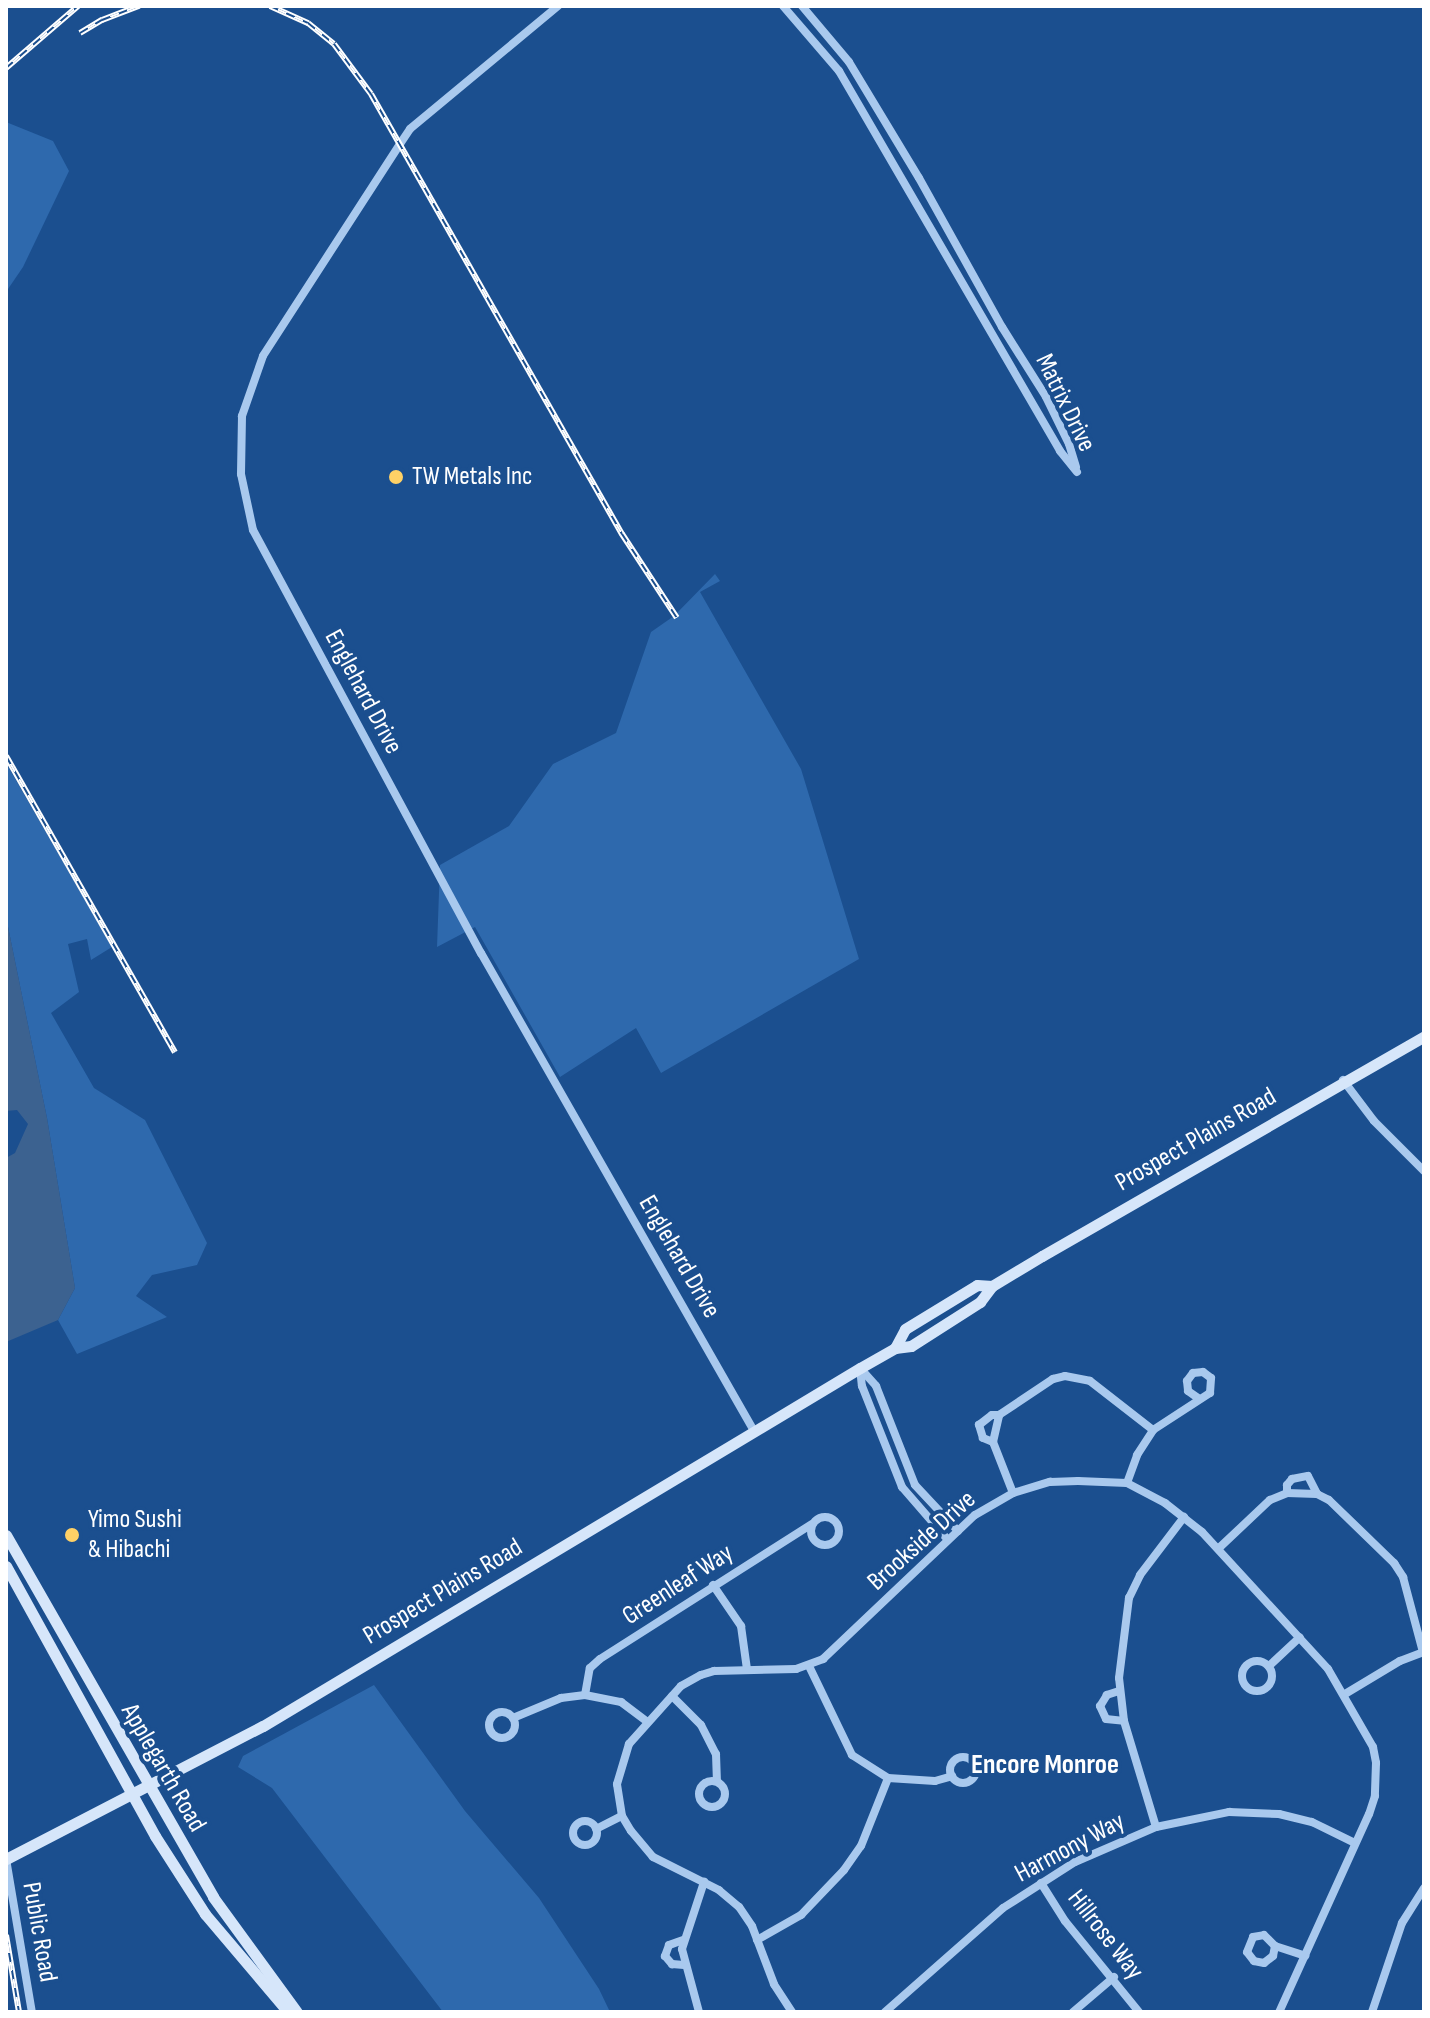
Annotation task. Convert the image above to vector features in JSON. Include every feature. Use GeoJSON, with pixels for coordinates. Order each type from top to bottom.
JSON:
{"type":"FeatureCollection","features":[{"type":"Feature","properties":{"kind":"street","name":"Englehard Drive"},"geometry":{"type":"LineString","coordinates":[[558,6],[410,129],[263,356],[242,416],[241,474],[253,530],[481,953],[754,1431]]}},
{"type":"Feature","properties":{"kind":"street","name":"Matrix Drive"},"geometry":{"type":"LineString","coordinates":[[783,6],[839,71],[1060,451],[1077,472],[1069,444],[1046,397],[1002,327],[919,178],[849,62],[802,6]]}},
{"type":"Feature","properties":{"kind":"street","name":"Prospect Plains Road"},"geometry":{"type":"LineString","coordinates":[[6,1859],[263,1726],[860,1368],[895,1348],[911,1346],[980,1302],[992,1286],[1343,1080],[1424,1036]]}},
{"type":"Feature","properties":{"kind":"street"},"geometry":{"type":"LineString","coordinates":[[1343,1080],[1374,1121],[1424,1171]]}},
{"type":"Feature","properties":{"kind":"street","name":"Prospect Plains Road"},"geometry":{"type":"LineString","coordinates":[[895,1348],[905,1329],[977,1285],[992,1286]]}},
{"type":"Feature","properties":{"kind":"street"},"geometry":{"type":"LineString","coordinates":[[860,1368],[881,1397],[915,1485],[958,1531]]}},
{"type":"Feature","properties":{"kind":"street"},"geometry":{"type":"LineString","coordinates":[[860,1368],[862,1386],[902,1487],[948,1540]]}},
{"type":"Feature","properties":{"kind":"street"},"geometry":{"type":"LineString","coordinates":[[993,1442],[983,1438],[979,1425],[992,1415],[999,1415],[1053,1379],[1078,1377],[1090,1381],[1153,1430]]}},
{"type":"Feature","properties":{"kind":"street"},"geometry":{"type":"LineString","coordinates":[[1198,1398],[1153,1430],[1137,1455],[1127,1483],[1184,1517],[1219,1548],[1300,1637],[1345,1694],[1373,1747],[1376,1763],[1375,1796],[1279,2012]]}},
{"type":"Feature","properties":{"kind":"street"},"geometry":{"type":"LineString","coordinates":[[999,1415],[993,1442],[1013,1493]]}},
{"type":"Feature","properties":{"kind":"street"},"geometry":{"type":"LineString","coordinates":[[1287,1493],[1287,1485],[1292,1479],[1308,1476],[1317,1494]]}},
{"type":"Feature","properties":{"kind":"street","name":"Brookside Drive"},"geometry":{"type":"LineString","coordinates":[[809,1666],[830,1653],[975,1515],[1013,1493],[1050,1482],[1127,1483]]}},
{"type":"Feature","properties":{"kind":"street"},"geometry":{"type":"LineString","coordinates":[[1219,1548],[1270,1500],[1287,1493],[1317,1494],[1329,1500],[1394,1563],[1403,1577],[1424,1652],[1400,1661],[1345,1694]]}},
{"type":"Feature","properties":{"kind":"street"},"geometry":{"type":"LineString","coordinates":[[1156,1827],[1124,1721],[1119,1691],[1129,1598],[1140,1575],[1184,1517]]}},
{"type":"Feature","properties":{"kind":"street","name":"Greenleaf Way"},"geometry":{"type":"LineString","coordinates":[[585,1695],[590,1668],[713,1585],[812,1524]]}},
{"type":"Feature","properties":{"kind":"street","name":"Applegarth Road"},"geometry":{"type":"LineString","coordinates":[[6,1535],[147,1787],[213,1897],[297,2012]]}},
{"type":"Feature","properties":{"kind":"street","name":"Applegarth Road"},"geometry":{"type":"LineString","coordinates":[[6,1566],[132,1795],[205,1914],[288,2012]]}},
{"type":"Feature","properties":{"kind":"street"},"geometry":{"type":"LineString","coordinates":[[713,1585],[741,1626],[747,1669]]}},
{"type":"Feature","properties":{"kind":"street"},"geometry":{"type":"LineString","coordinates":[[1269,1666],[1300,1637]]}},
{"type":"Feature","properties":{"kind":"street"},"geometry":{"type":"LineString","coordinates":[[792,2012],[774,1984],[757,1940],[739,1907],[704,1882],[653,1857],[622,1816],[617,1784],[629,1744],[646,1721],[672,1696],[701,1675],[747,1669],[784,1671],[809,1666],[852,1755],[888,1778],[935,1781],[952,1776]]}},
{"type":"Feature","properties":{"kind":"street"},"geometry":{"type":"LineString","coordinates":[[1119,1691],[1107,1695],[1100,1706],[1106,1719],[1114,1723],[1124,1721]]}},
{"type":"Feature","properties":{"kind":"street"},"geometry":{"type":"LineString","coordinates":[[513,1718],[561,1698],[585,1695],[621,1702],[646,1721]]}},
{"type":"Feature","properties":{"kind":"street"},"geometry":{"type":"LineString","coordinates":[[672,1696],[701,1725],[716,1754],[717,1781]]}},
{"type":"Feature","properties":{"kind":"street"},"geometry":{"type":"LineString","coordinates":[[757,1940],[801,1915],[844,1870],[861,1846],[888,1778]]}},
{"type":"Feature","properties":{"kind":"street","name":"Harmony Way"},"geometry":{"type":"LineString","coordinates":[[885,2012],[1003,1908],[1098,1850],[1156,1827],[1229,1812],[1279,1814],[1312,1822],[1355,1843]]}},
{"type":"Feature","properties":{"kind":"street"},"geometry":{"type":"LineString","coordinates":[[596,1829],[622,1816]]}},
{"type":"Feature","properties":{"kind":"street","name":"Public Road"},"geometry":{"type":"LineString","coordinates":[[6,1859],[32,2012]]}},
{"type":"Feature","properties":{"kind":"street"},"geometry":{"type":"LineString","coordinates":[[699,2012],[684,1965],[683,1940],[704,1882]]}},
{"type":"Feature","properties":{"kind":"street","name":"Hillrose Way"},"geometry":{"type":"LineString","coordinates":[[1041,1883],[1065,1921],[1114,1977],[1139,2012]]}},
{"type":"Feature","properties":{"kind":"street"},"geometry":{"type":"LineString","coordinates":[[1372,2012],[1402,1923],[1424,1888]]}},
{"type":"Feature","properties":{"kind":"street"},"geometry":{"type":"LineString","coordinates":[[683,1940],[669,1945],[665,1956],[672,1964],[684,1965]]}},
{"type":"Feature","properties":{"kind":"street"},"geometry":{"type":"LineString","coordinates":[[1275,1946],[1305,1956]]}},
{"type":"Feature","properties":{"kind":"street"},"geometry":{"type":"LineString","coordinates":[[1073,2012],[1114,1977]]}},
{"type":"Feature","properties":{"kind":"shaded area"},"geometry":{"type":"Polygon","coordinates":[[[6,122],[53,141],[69,171],[23,267],[6,292],[6,122]]]}},
{"type":"Feature","properties":{"kind":"shaded area"},"geometry":{"type":"Polygon","coordinates":[[[715,574],[720,581],[700,592],[801,769],[859,959],[661,1073],[636,1028],[560,1077],[475,927],[437,947],[440,865],[509,826],[553,764],[616,733],[651,632],[674,616],[715,574]]]}},
{"type":"Feature","properties":{"kind":"shaded area"},"geometry":{"type":"Polygon","coordinates":[[[6,763],[112,947],[91,960],[87,939],[68,944],[79,992],[51,1013],[94,1088],[145,1120],[207,1243],[197,1265],[152,1275],[136,1296],[167,1317],[77,1354],[58,1320],[75,1288],[47,1118],[6,917],[6,763]]]}},
{"type":"Feature","properties":{"kind":"shaded area"},"geometry":{"type":"Polygon","coordinates":[[[6,917],[47,1118],[75,1288],[58,1320],[6,1342],[6,1158],[15,1153],[28,1124],[17,1110],[6,1111],[6,917]]]}},
{"type":"Feature","properties":{"kind":"shaded area"},"geometry":{"type":"Polygon","coordinates":[[[374,1685],[465,1811],[539,1898],[599,1989],[610,2012],[443,2012],[272,1788],[238,1767],[243,1756],[374,1685]]]}},
{"type":"Feature","properties":{"kind":"railway"},"geometry":{"type":"LineString","coordinates":[[6,68],[78,6]]}},
{"type":"Feature","properties":{"kind":"railway"},"geometry":{"type":"LineString","coordinates":[[80,33],[102,20],[139,6]]}},
{"type":"Feature","properties":{"kind":"railway"},"geometry":{"type":"LineString","coordinates":[[270,6],[308,23],[334,44],[371,94],[622,534],[677,618]]}},
{"type":"Feature","properties":{"kind":"railway"},"geometry":{"type":"LineString","coordinates":[[6,756],[175,1052]]}},
{"type":"Feature","properties":{"kind":"railway"},"geometry":{"type":"LineString","coordinates":[[6,1935],[19,2012]]}},
{"type":"Feature","properties":{"kind":"place","name":"TW Metals Inc"},"geometry":{"type":"Point","coordinates":[396,477]}},
{"type":"Feature","properties":{"kind":"place","name":"Yimo Sushi & Hibachi"},"geometry":{"type":"Point","coordinates":[72,1535]}},
{"type":"Feature","properties":{"kind":"district","name":"Encore Monroe"},"geometry":{"type":"Point","coordinates":[1045,1765]}}]}
